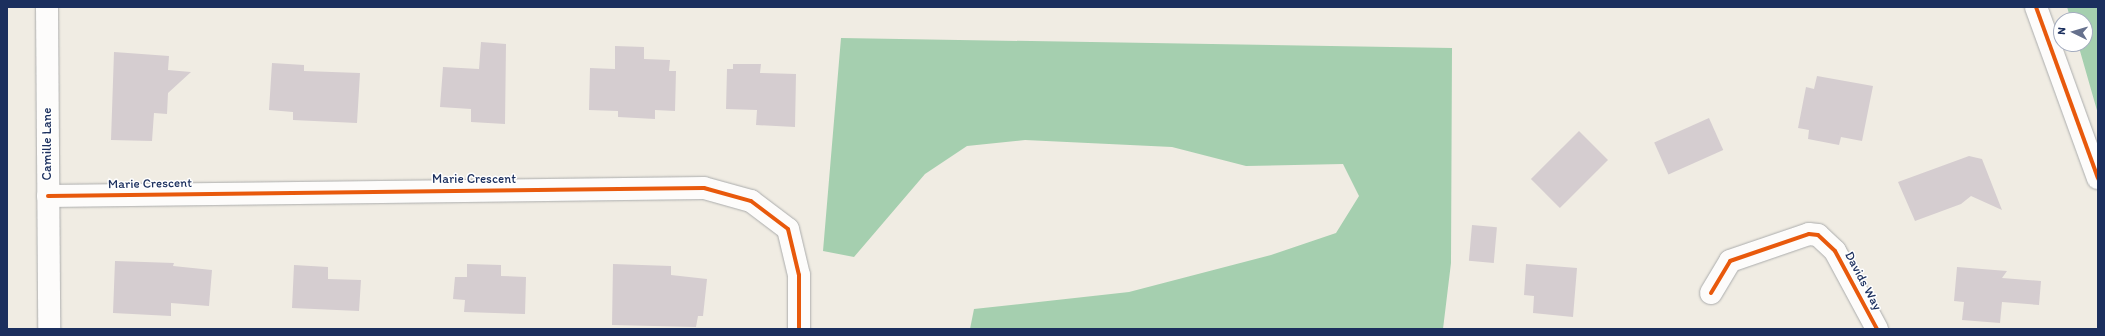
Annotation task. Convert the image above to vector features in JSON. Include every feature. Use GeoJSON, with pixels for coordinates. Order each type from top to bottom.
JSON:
{"type":"FeatureCollection","features":[{"type":"Feature","properties":{"kind":"street","name":"Camille Lane"},"geometry":{"type":"LineString","coordinates":[[47,7],[49,329]]}},
{"type":"Feature","properties":{"kind":"street"},"geometry":{"type":"LineString","coordinates":[[2036,7],[2098,178]]}},
{"type":"Feature","properties":{"kind":"street","name":"Marie Crescent"},"geometry":{"type":"LineString","coordinates":[[48,196],[704,188],[751,201],[788,229],[799,275],[799,329]]}},
{"type":"Feature","properties":{"kind":"street","name":"Davids Way"},"geometry":{"type":"LineString","coordinates":[[1711,293],[1730,261],[1809,234],[1818,235],[1835,251],[1877,329]]}},
{"type":"Feature","properties":{"kind":"green space"},"geometry":{"type":"Polygon","coordinates":[[[2067,7],[2098,7],[2098,114],[2080,52],[2093,52],[2093,12],[2069,12],[2067,7]]]}},
{"type":"Feature","properties":{"kind":"green space"},"geometry":{"type":"Polygon","coordinates":[[[841,38],[1452,48],[1451,263],[1443,329],[970,329],[974,309],[1129,292],[1271,255],[1336,233],[1359,196],[1343,164],[1246,166],[1172,147],[1025,140],[967,146],[925,174],[854,257],[823,251],[841,38]]]}},
{"type":"Feature","properties":{"kind":"building"},"geometry":{"type":"Polygon","coordinates":[[[481,42],[506,44],[505,124],[471,122],[471,109],[440,107],[443,67],[479,69],[481,42]]]}},
{"type":"Feature","properties":{"kind":"building"},"geometry":{"type":"Polygon","coordinates":[[[615,46],[644,47],[644,59],[670,60],[669,71],[676,71],[675,111],[655,110],[655,119],[618,117],[618,111],[589,110],[590,68],[615,69],[615,46]]]}},
{"type":"Feature","properties":{"kind":"building"},"geometry":{"type":"Polygon","coordinates":[[[114,52],[169,56],[168,70],[191,72],[168,93],[167,114],[154,113],[152,141],[111,140],[114,52]]]}},
{"type":"Feature","properties":{"kind":"building"},"geometry":{"type":"Polygon","coordinates":[[[272,63],[304,65],[304,71],[360,73],[357,123],[293,120],[293,112],[269,110],[272,63]]]}},
{"type":"Feature","properties":{"kind":"building"},"geometry":{"type":"Polygon","coordinates":[[[733,64],[761,64],[760,73],[796,74],[795,127],[756,125],[757,110],[726,109],[727,69],[733,69],[733,64]]]}},
{"type":"Feature","properties":{"kind":"building"},"geometry":{"type":"Polygon","coordinates":[[[1817,76],[1873,86],[1862,141],[1841,137],[1839,145],[1808,139],[1809,130],[1798,128],[1806,87],[1814,89],[1817,76]]]}},
{"type":"Feature","properties":{"kind":"building"},"geometry":{"type":"Polygon","coordinates":[[[1709,118],[1723,150],[1668,174],[1654,142],[1709,118]]]}},
{"type":"Feature","properties":{"kind":"building"},"geometry":{"type":"Polygon","coordinates":[[[1579,131],[1608,160],[1560,208],[1531,179],[1579,131]]]}},
{"type":"Feature","properties":{"kind":"building"},"geometry":{"type":"Polygon","coordinates":[[[1969,156],[1982,159],[2002,210],[1971,196],[1961,204],[1915,221],[1898,182],[1969,156]]]}},
{"type":"Feature","properties":{"kind":"building"},"geometry":{"type":"Polygon","coordinates":[[[1472,225],[1497,227],[1494,263],[1469,261],[1472,225]]]}},
{"type":"Feature","properties":{"kind":"building"},"geometry":{"type":"Polygon","coordinates":[[[115,261],[174,263],[173,266],[212,270],[209,306],[171,303],[171,316],[113,313],[115,261]]]}},
{"type":"Feature","properties":{"kind":"building"},"geometry":{"type":"Polygon","coordinates":[[[467,264],[501,265],[501,276],[526,277],[525,314],[464,312],[465,300],[453,299],[455,277],[467,277],[467,264]]]}},
{"type":"Feature","properties":{"kind":"building"},"geometry":{"type":"Polygon","coordinates":[[[613,264],[671,266],[671,275],[707,279],[703,316],[698,316],[696,327],[612,325],[613,264]]]}},
{"type":"Feature","properties":{"kind":"building"},"geometry":{"type":"Polygon","coordinates":[[[1526,264],[1577,268],[1573,317],[1533,313],[1534,296],[1524,295],[1526,264]]]}},
{"type":"Feature","properties":{"kind":"building"},"geometry":{"type":"Polygon","coordinates":[[[294,265],[328,267],[328,279],[361,280],[359,311],[292,308],[294,265]]]}},
{"type":"Feature","properties":{"kind":"building"},"geometry":{"type":"Polygon","coordinates":[[[1957,267],[2007,271],[2002,278],[2041,281],[2039,305],[2002,302],[2000,323],[1962,320],[1964,302],[1954,301],[1957,267]]]}},
{"type":"Feature","properties":{"kind":"cycle path"},"geometry":{"type":"LineString","coordinates":[[2036,7],[2098,178]]}},
{"type":"Feature","properties":{"kind":"cycle path"},"geometry":{"type":"LineString","coordinates":[[48,196],[704,188],[751,201],[788,229],[799,275],[799,329]]}},
{"type":"Feature","properties":{"kind":"cycle path"},"geometry":{"type":"LineString","coordinates":[[1711,293],[1730,261],[1809,234],[1818,235],[1835,251],[1877,329]]}}]}
